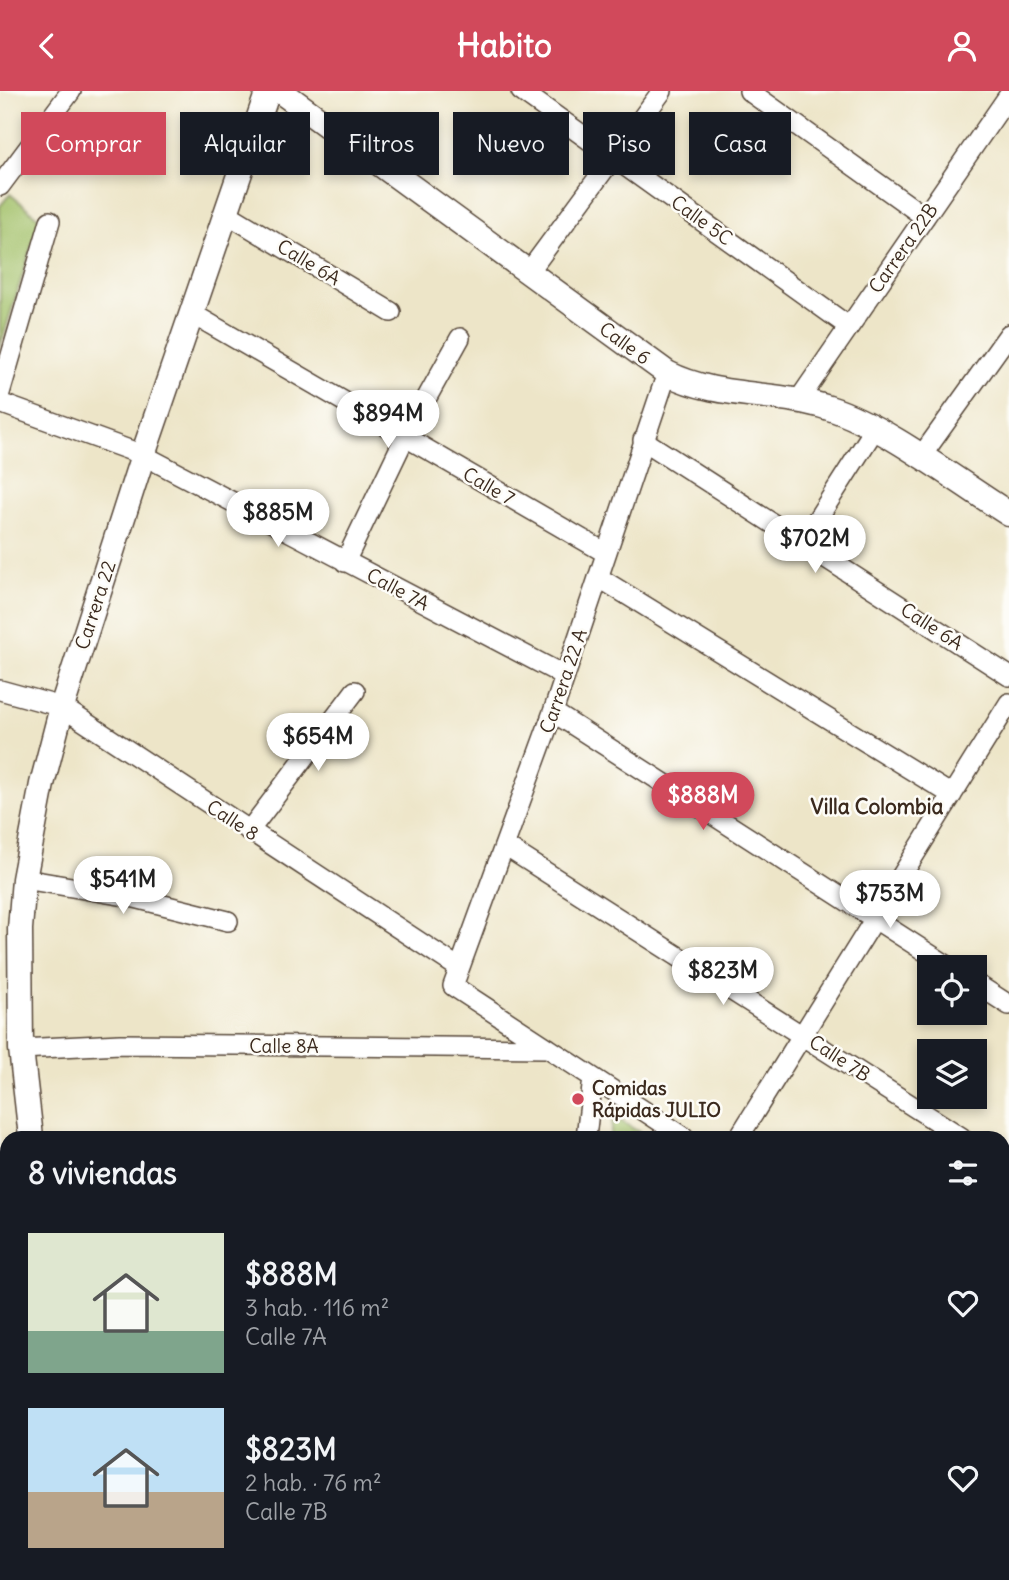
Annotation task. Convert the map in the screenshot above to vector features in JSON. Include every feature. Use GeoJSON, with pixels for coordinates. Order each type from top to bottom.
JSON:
{"type":"FeatureCollection","features":[{"type":"Feature","properties":{"kind":"street"},"geometry":{"type":"LineString","coordinates":[[3,175],[71,91]]}},
{"type":"Feature","properties":{"kind":"street","name":"Carrera 22"},"geometry":{"type":"LineString","coordinates":[[30,1131],[21,1049],[20,929],[24,880],[34,817],[62,707],[143,455],[268,91]]}},
{"type":"Feature","properties":{"kind":"street","name":"Calle 6"},"geometry":{"type":"LineString","coordinates":[[280,91],[667,373],[698,386],[829,408],[874,430],[1009,514]]}},
{"type":"Feature","properties":{"kind":"street","name":"Calle 5C"},"geometry":{"type":"LineString","coordinates":[[521,91],[583,135]]}},
{"type":"Feature","properties":{"kind":"street"},"geometry":{"type":"LineString","coordinates":[[647,112],[662,91]]}},
{"type":"Feature","properties":{"kind":"street"},"geometry":{"type":"LineString","coordinates":[[749,91],[925,216]]}},
{"type":"Feature","properties":{"kind":"street"},"geometry":{"type":"LineString","coordinates":[[987,91],[1006,99]]}},
{"type":"Feature","properties":{"kind":"street","name":"Carrera 22B"},"geometry":{"type":"LineString","coordinates":[[798,401],[1006,99]]}},
{"type":"Feature","properties":{"kind":"street"},"geometry":{"type":"LineString","coordinates":[[528,273],[601,175]]}},
{"type":"Feature","properties":{"kind":"street","name":"Calle 5C"},"geometry":{"type":"LineString","coordinates":[[639,175],[848,326]]}},
{"type":"Feature","properties":{"kind":"street","name":"Calle 6A"},"geometry":{"type":"LineString","coordinates":[[226,213],[391,311]]}},
{"type":"Feature","properties":{"kind":"street"},"geometry":{"type":"LineString","coordinates":[[0,393],[50,221]]}},
{"type":"Feature","properties":{"kind":"street","name":"Calle 7"},"geometry":{"type":"LineString","coordinates":[[191,313],[606,553]]}},
{"type":"Feature","properties":{"kind":"street"},"geometry":{"type":"LineString","coordinates":[[920,458],[1009,334]]}},
{"type":"Feature","properties":{"kind":"street"},"geometry":{"type":"LineString","coordinates":[[345,562],[405,437],[460,338]]}},
{"type":"Feature","properties":{"kind":"street","name":"Carrera 22 A"},"geometry":{"type":"LineString","coordinates":[[456,977],[553,712],[667,373]]}},
{"type":"Feature","properties":{"kind":"street","name":"Calle 7A"},"geometry":{"type":"LineString","coordinates":[[0,403],[143,455],[565,676]]}},
{"type":"Feature","properties":{"kind":"street"},"geometry":{"type":"LineString","coordinates":[[802,543],[874,430]]}},
{"type":"Feature","properties":{"kind":"street","name":"Calle 6A"},"geometry":{"type":"LineString","coordinates":[[643,440],[1009,676]]}},
{"type":"Feature","properties":{"kind":"street"},"geometry":{"type":"LineString","coordinates":[[597,577],[951,795]]}},
{"type":"Feature","properties":{"kind":"street","name":"Calle 8"},"geometry":{"type":"LineString","coordinates":[[0,690],[62,707],[249,831],[456,977],[548,1048],[675,1131]]}},
{"type":"Feature","properties":{"kind":"street"},"geometry":{"type":"LineString","coordinates":[[249,831],[355,691]]}},
{"type":"Feature","properties":{"kind":"street"},"geometry":{"type":"LineString","coordinates":[[743,1131],[1009,702]]}},
{"type":"Feature","properties":{"kind":"street"},"geometry":{"type":"LineString","coordinates":[[553,712],[931,955]]}},
{"type":"Feature","properties":{"kind":"street","name":"Calle 7B"},"geometry":{"type":"LineString","coordinates":[[505,846],[952,1131]]}},
{"type":"Feature","properties":{"kind":"street"},"geometry":{"type":"LineString","coordinates":[[24,880],[131,897],[228,921]]}},
{"type":"Feature","properties":{"kind":"street"},"geometry":{"type":"LineString","coordinates":[[987,991],[1009,1005]]}},
{"type":"Feature","properties":{"kind":"street","name":"Calle 8A"},"geometry":{"type":"LineString","coordinates":[[21,1049],[120,1044],[548,1048]]}},
{"type":"Feature","properties":{"kind":"street"},"geometry":{"type":"LineString","coordinates":[[587,1131],[593,1078]]}},
{"type":"Feature","properties":{"kind":"green space"},"geometry":{"type":"Polygon","coordinates":[[[10,194],[40,219],[0,347],[0,206],[10,194]]]}},
{"type":"Feature","properties":{"kind":"green space"},"geometry":{"type":"Polygon","coordinates":[[[613,1116],[637,1131],[611,1131],[613,1116]]]}},
{"type":"Feature","properties":{"kind":"place","name":"Comidas Rápidas JULIO"},"geometry":{"type":"Point","coordinates":[578,1099]}},
{"type":"Feature","properties":{"kind":"district","name":"Villa Colombia"},"geometry":{"type":"Point","coordinates":[877,806]}}]}
